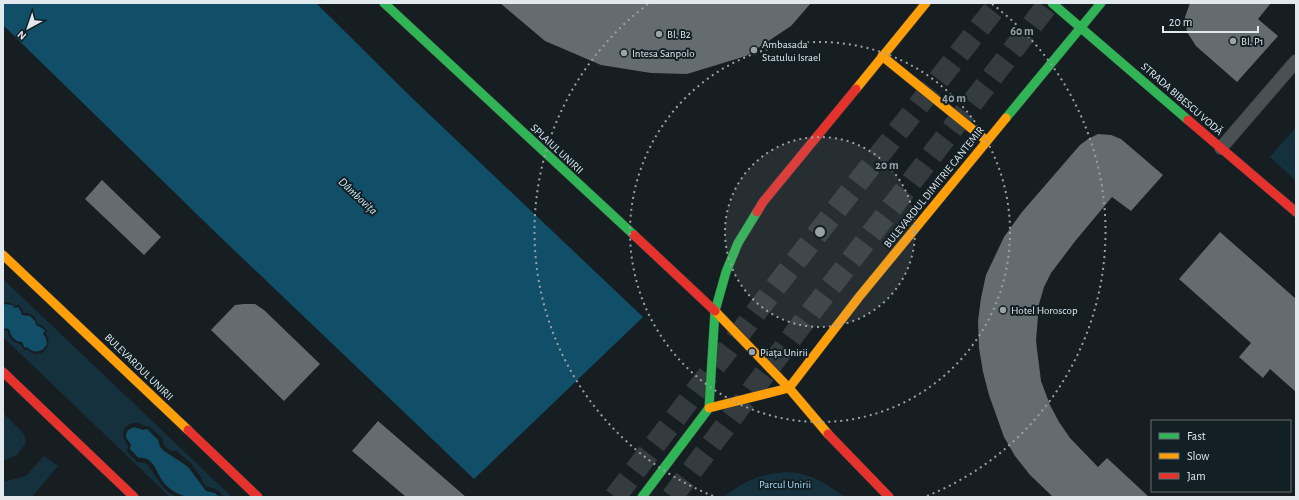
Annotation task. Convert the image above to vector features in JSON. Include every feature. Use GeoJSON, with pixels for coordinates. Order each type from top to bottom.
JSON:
{"type":"FeatureCollection","features":[{"type":"Feature","properties":{"kind":"main road","name":"SPLAIUL UNIRII"},"geometry":{"type":"LineString","coordinates":[[384,3],[715,311]]}},
{"type":"Feature","properties":{"kind":"main road"},"geometry":{"type":"LineString","coordinates":[[642,497],[710,408],[715,311],[726,272],[738,243],[763,202],[926,3]]}},
{"type":"Feature","properties":{"kind":"main road","name":"STRADA BIBESCU VODĂ"},"geometry":{"type":"LineString","coordinates":[[1052,3],[1296,212]]}},
{"type":"Feature","properties":{"kind":"main road","name":"BULEVARDUL DIMITRIE CANTEMIR"},"geometry":{"type":"LineString","coordinates":[[789,388],[859,297],[1100,3]]}},
{"type":"Feature","properties":{"kind":"main road"},"geometry":{"type":"LineString","coordinates":[[882,56],[987,141]]}},
{"type":"Feature","properties":{"kind":"main road","name":"BULEVARDUL UNIRII"},"geometry":{"type":"LineString","coordinates":[[3,255],[258,497]]}},
{"type":"Feature","properties":{"kind":"main road"},"geometry":{"type":"LineString","coordinates":[[715,311],[789,388],[832,439],[890,497]]}},
{"type":"Feature","properties":{"kind":"main road"},"geometry":{"type":"LineString","coordinates":[[3,372],[134,497]]}},
{"type":"Feature","properties":{"kind":"main road"},"geometry":{"type":"LineString","coordinates":[[710,408],[789,388]]}},
{"type":"Feature","properties":{"kind":"lane"},"geometry":{"type":"LineString","coordinates":[[1221,148],[1296,62]]}},
{"type":"Feature","properties":{"kind":"green space"},"geometry":{"type":"Polygon","coordinates":[[[1296,127],[1296,181],[1270,157],[1296,127]]]}},
{"type":"Feature","properties":{"kind":"green space"},"geometry":{"type":"Polygon","coordinates":[[[3,279],[232,497],[224,497],[217,490],[205,485],[201,476],[191,463],[176,451],[171,451],[164,446],[162,438],[149,426],[138,423],[130,424],[125,429],[123,435],[128,445],[127,452],[137,462],[148,465],[162,486],[176,497],[170,497],[3,337],[3,330],[8,331],[10,338],[20,344],[25,351],[27,349],[31,353],[36,354],[44,351],[48,344],[46,334],[47,330],[42,325],[37,324],[32,315],[23,313],[18,304],[16,306],[8,302],[3,303],[3,279]]]}},
{"type":"Feature","properties":{"kind":"green space"},"geometry":{"type":"Polygon","coordinates":[[[3,413],[24,434],[26,443],[17,455],[3,461],[3,413]]]}},
{"type":"Feature","properties":{"kind":"green space"},"geometry":{"type":"Polygon","coordinates":[[[44,456],[58,466],[32,497],[3,497],[3,482],[26,476],[44,456]]]}},
{"type":"Feature","properties":{"kind":"green space","name":"Parcul Unirii"},"geometry":{"type":"Polygon","coordinates":[[[788,472],[797,473],[818,480],[845,497],[724,497],[738,486],[746,482],[770,474],[788,472]]]}},
{"type":"Feature","properties":{"kind":"water","name":"Dâmbovița"},"geometry":{"type":"Polygon","coordinates":[[[3,3],[316,3],[412,98],[643,317],[474,479],[212,229],[3,25],[3,3]]]}},
{"type":"Feature","properties":{"kind":"water"},"geometry":{"type":"Polygon","coordinates":[[[3,305],[12,305],[15,308],[18,307],[22,315],[30,316],[35,321],[36,325],[45,330],[43,334],[46,338],[47,344],[43,349],[35,352],[27,347],[25,348],[22,342],[17,341],[12,337],[9,329],[3,328],[3,305]]]}},
{"type":"Feature","properties":{"kind":"water"},"geometry":{"type":"Polygon","coordinates":[[[134,427],[143,430],[147,429],[158,440],[160,447],[164,451],[189,468],[206,491],[215,493],[219,497],[187,497],[173,491],[168,487],[161,479],[151,462],[144,458],[139,458],[130,449],[131,444],[127,439],[126,434],[128,430],[134,427]]]}},
{"type":"Feature","properties":{"kind":"building","name":"Bl. B2"},"geometry":{"type":"Polygon","coordinates":[[[500,3],[811,3],[791,26],[746,56],[687,74],[651,73],[601,65],[545,41],[500,3]]]}},
{"type":"Feature","properties":{"kind":"building","name":"Bl. P1"},"geometry":{"type":"Polygon","coordinates":[[[1190,3],[1271,3],[1258,19],[1278,36],[1237,82],[1196,46],[1187,32],[1185,17],[1190,3]]]}},
{"type":"Feature","properties":{"kind":"building"},"geometry":{"type":"Polygon","coordinates":[[[1098,134],[1111,135],[1121,139],[1163,175],[1131,211],[1112,197],[1051,273],[1044,287],[1039,304],[1036,341],[1041,381],[1050,405],[1070,438],[1098,467],[1107,458],[1149,497],[1053,497],[1030,475],[1015,456],[1004,437],[989,395],[979,348],[978,321],[986,275],[1004,237],[1022,212],[1080,145],[1098,134]]]}},
{"type":"Feature","properties":{"kind":"building"},"geometry":{"type":"Polygon","coordinates":[[[102,180],[161,237],[144,255],[85,199],[102,180]]]}},
{"type":"Feature","properties":{"kind":"building"},"geometry":{"type":"Polygon","coordinates":[[[1220,232],[1296,299],[1296,392],[1270,369],[1263,378],[1239,357],[1251,343],[1179,279],[1220,232]]]}},
{"type":"Feature","properties":{"kind":"building"},"geometry":{"type":"Polygon","coordinates":[[[255,304],[264,310],[320,364],[284,401],[211,330],[235,305],[255,304]]]}},
{"type":"Feature","properties":{"kind":"building"},"geometry":{"type":"Polygon","coordinates":[[[378,421],[466,497],[406,497],[352,451],[378,421]]]}},
{"type":"Feature","properties":{"kind":"tunnel"},"geometry":{"type":"LineString","coordinates":[[615,497],[773,290],[999,3]]}},
{"type":"Feature","properties":{"kind":"tunnel"},"geometry":{"type":"LineString","coordinates":[[672,497],[805,320],[1049,3]]}},
{"type":"Feature","properties":{"kind":"traffic: fast"},"geometry":{"type":"LineString","coordinates":[[384,3],[634,235]]}},
{"type":"Feature","properties":{"kind":"traffic: fast"},"geometry":{"type":"LineString","coordinates":[[1052,3],[1188,120]]}},
{"type":"Feature","properties":{"kind":"traffic: fast"},"geometry":{"type":"LineString","coordinates":[[1006,118],[1101,3]]}},
{"type":"Feature","properties":{"kind":"traffic: fast"},"geometry":{"type":"LineString","coordinates":[[642,497],[709,408],[715,311],[726,272],[738,243],[757,212]]}},
{"type":"Feature","properties":{"kind":"traffic: slow"},"geometry":{"type":"LineString","coordinates":[[856,89],[926,3]]}},
{"type":"Feature","properties":{"kind":"traffic: slow"},"geometry":{"type":"LineString","coordinates":[[882,56],[987,141]]}},
{"type":"Feature","properties":{"kind":"traffic: slow"},"geometry":{"type":"LineString","coordinates":[[789,388],[859,297],[1006,118]]}},
{"type":"Feature","properties":{"kind":"traffic: slow"},"geometry":{"type":"LineString","coordinates":[[3,255],[188,430]]}},
{"type":"Feature","properties":{"kind":"traffic: slow"},"geometry":{"type":"LineString","coordinates":[[715,311],[789,388],[828,434]]}},
{"type":"Feature","properties":{"kind":"traffic: slow"},"geometry":{"type":"LineString","coordinates":[[709,408],[789,388]]}},
{"type":"Feature","properties":{"kind":"traffic: jam"},"geometry":{"type":"LineString","coordinates":[[757,212],[763,202],[856,89]]}},
{"type":"Feature","properties":{"kind":"traffic: jam"},"geometry":{"type":"LineString","coordinates":[[1188,120],[1296,212]]}},
{"type":"Feature","properties":{"kind":"traffic: jam"},"geometry":{"type":"LineString","coordinates":[[634,235],[715,311]]}},
{"type":"Feature","properties":{"kind":"traffic: jam"},"geometry":{"type":"LineString","coordinates":[[3,372],[134,497]]}},
{"type":"Feature","properties":{"kind":"traffic: jam"},"geometry":{"type":"LineString","coordinates":[[188,430],[258,497]]}},
{"type":"Feature","properties":{"kind":"traffic: jam"},"geometry":{"type":"LineString","coordinates":[[828,434],[889,497]]}},
{"type":"Feature","properties":{"kind":"place","name":"Bl. B2"},"geometry":{"type":"Point","coordinates":[659,34]}},
{"type":"Feature","properties":{"kind":"place","name":"Bl. P1"},"geometry":{"type":"Point","coordinates":[1233,41]}},
{"type":"Feature","properties":{"kind":"place","name":"Ambasada Statului Israel"},"geometry":{"type":"Point","coordinates":[754,50]}},
{"type":"Feature","properties":{"kind":"place","name":"Intesa Sanpolo"},"geometry":{"type":"Point","coordinates":[624,53]}},
{"type":"Feature","properties":{"kind":"place","name":"Hotel Horoscop"},"geometry":{"type":"Point","coordinates":[1003,310]}},
{"type":"Feature","properties":{"kind":"place","name":"Piața Unirii"},"geometry":{"type":"Point","coordinates":[752,352]}}]}
